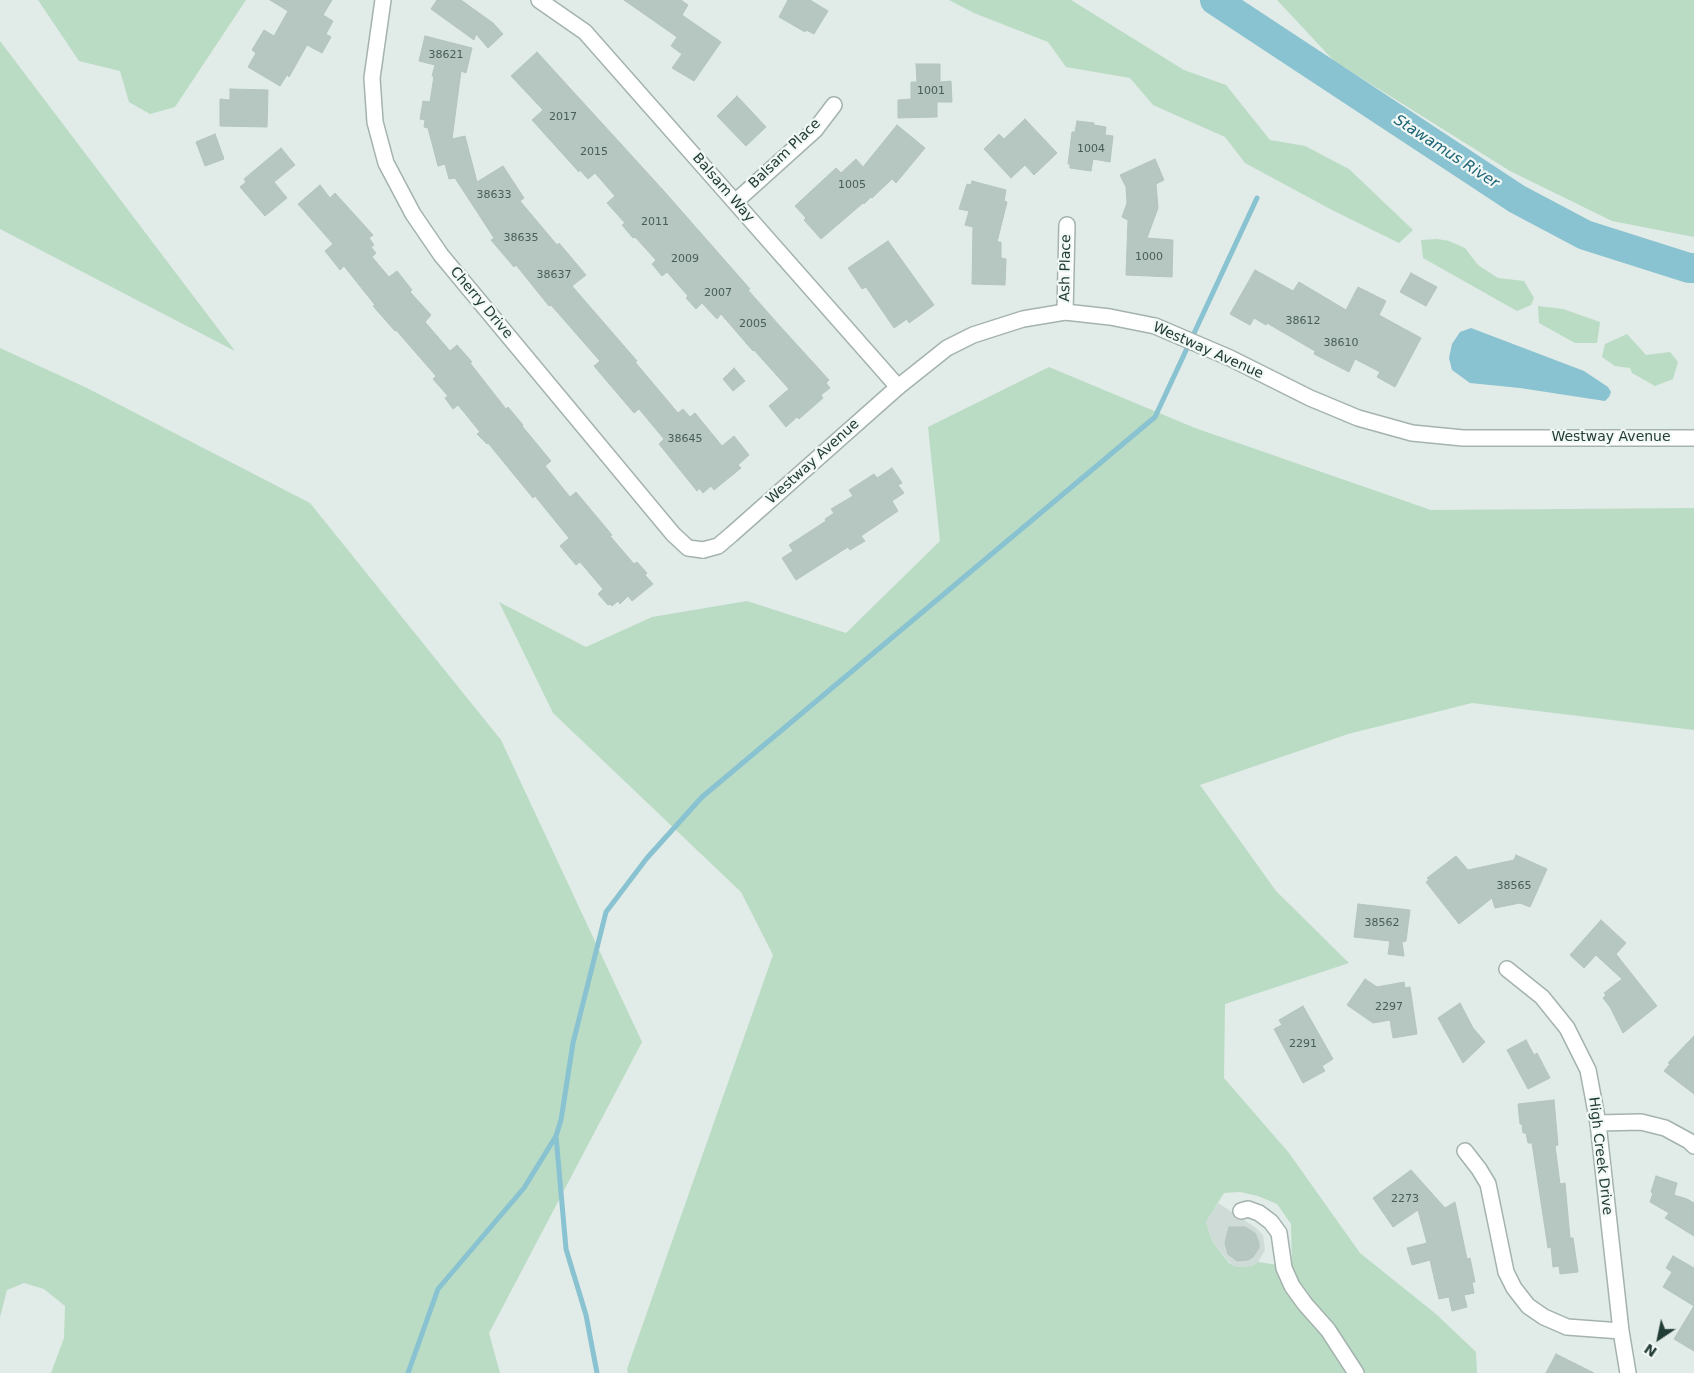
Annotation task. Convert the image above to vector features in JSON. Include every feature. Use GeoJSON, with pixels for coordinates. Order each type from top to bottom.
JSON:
{"type":"FeatureCollection","features":[{"type":"Feature","properties":{"kind":"street","name":"Cherry Drive"},"geometry":{"type":"LineString","coordinates":[[383,0],[372,78],[375,122],[386,163],[413,214],[441,255],[673,534],[688,548],[703,550]]}},
{"type":"Feature","properties":{"kind":"street","name":"Balsam Way"},"geometry":{"type":"LineString","coordinates":[[539,0],[585,32],[898,387]]}},
{"type":"Feature","properties":{"kind":"street","name":"Balsam Place"},"geometry":{"type":"LineString","coordinates":[[735,202],[815,130],[834,105]]}},
{"type":"Feature","properties":{"kind":"street","name":"Ash Place"},"geometry":{"type":"LineString","coordinates":[[1065,312],[1067,225]]}},
{"type":"Feature","properties":{"kind":"street","name":"Westway Avenue"},"geometry":{"type":"LineString","coordinates":[[703,550],[718,546],[898,387],[947,348],[973,335],[1023,319],[1065,312],[1110,317],[1155,326],[1230,358],[1310,398],[1358,418],[1412,433],[1463,438],[1694,438]]}},
{"type":"Feature","properties":{"kind":"street","name":"High Creek Drive"},"geometry":{"type":"LineString","coordinates":[[1507,968],[1542,997],[1567,1028],[1588,1070],[1598,1123],[1620,1331],[1628,1373]]}},
{"type":"Feature","properties":{"kind":"street"},"geometry":{"type":"LineString","coordinates":[[1598,1123],[1641,1122],[1665,1128],[1689,1141],[1694,1146]]}},
{"type":"Feature","properties":{"kind":"street"},"geometry":{"type":"LineString","coordinates":[[1465,1151],[1488,1184],[1506,1272],[1514,1288],[1528,1306],[1544,1317],[1567,1327],[1620,1331]]}},
{"type":"Feature","properties":{"kind":"street"},"geometry":{"type":"LineString","coordinates":[[1241,1211],[1248,1209],[1259,1213],[1271,1222],[1278,1234],[1284,1268],[1292,1286],[1328,1330],[1356,1373]]}},
{"type":"Feature","properties":{"kind":"shaded area"},"geometry":{"type":"Polygon","coordinates":[[[1218,1203],[1256,1228],[1263,1235],[1265,1250],[1258,1262],[1252,1266],[1236,1267],[1230,1263],[1212,1241],[1206,1222],[1218,1203]]]}},
{"type":"Feature","properties":{"kind":"green space"},"geometry":{"type":"Polygon","coordinates":[[[38,0],[246,0],[175,107],[150,114],[129,102],[120,71],[79,61],[38,0]]]}},
{"type":"Feature","properties":{"kind":"green space"},"geometry":{"type":"Polygon","coordinates":[[[949,0],[1071,0],[1184,70],[1226,85],[1270,140],[1305,146],[1349,169],[1413,230],[1399,243],[1332,210],[1245,163],[1225,137],[1153,105],[1130,78],[1066,67],[1048,42],[974,13],[949,0]]]}},
{"type":"Feature","properties":{"kind":"green space"},"geometry":{"type":"Polygon","coordinates":[[[1277,0],[1694,0],[1694,237],[1612,221],[1510,171],[1334,61],[1277,0]]]}},
{"type":"Feature","properties":{"kind":"green space"},"geometry":{"type":"Polygon","coordinates":[[[0,41],[235,351],[0,229],[0,41]]]}},
{"type":"Feature","properties":{"kind":"green space"},"geometry":{"type":"Polygon","coordinates":[[[1437,239],[1449,241],[1465,248],[1478,265],[1498,278],[1524,281],[1534,298],[1531,305],[1517,311],[1423,258],[1421,240],[1437,239]]]}},
{"type":"Feature","properties":{"kind":"green space"},"geometry":{"type":"Polygon","coordinates":[[[1538,306],[1563,309],[1600,322],[1597,343],[1575,343],[1539,323],[1538,306]]]}},
{"type":"Feature","properties":{"kind":"green space"},"geometry":{"type":"Polygon","coordinates":[[[1627,334],[1646,355],[1670,352],[1678,362],[1673,379],[1655,386],[1632,373],[1630,368],[1615,366],[1602,357],[1605,344],[1627,334]]]}},
{"type":"Feature","properties":{"kind":"green space"},"geometry":{"type":"Polygon","coordinates":[[[0,348],[87,388],[310,503],[501,740],[642,1042],[489,1333],[500,1373],[51,1373],[64,1338],[65,1306],[44,1289],[24,1283],[7,1290],[0,1317],[0,348]]]}},
{"type":"Feature","properties":{"kind":"green space"},"geometry":{"type":"Polygon","coordinates":[[[1049,367],[1195,428],[1431,510],[1694,508],[1694,730],[1472,703],[1348,734],[1200,785],[1276,891],[1349,963],[1225,1004],[1224,1078],[1289,1153],[1360,1253],[1436,1314],[1476,1352],[1477,1373],[1361,1373],[1306,1296],[1292,1269],[1291,1224],[1277,1204],[1258,1196],[1240,1192],[1224,1193],[1206,1222],[1212,1241],[1229,1263],[1236,1267],[1252,1266],[1258,1262],[1278,1265],[1350,1373],[628,1373],[627,1369],[773,955],[741,892],[553,713],[499,602],[586,647],[652,617],[747,601],[846,633],[940,541],[928,427],[1049,367]]]}},
{"type":"Feature","properties":{"kind":"water"},"geometry":{"type":"Polygon","coordinates":[[[1471,328],[1584,371],[1608,387],[1611,392],[1609,397],[1605,401],[1520,388],[1470,383],[1452,370],[1449,358],[1452,344],[1460,332],[1471,328]]]}},
{"type":"Feature","properties":{"kind":"building"},"geometry":{"type":"Polygon","coordinates":[[[270,0],[332,0],[323,15],[333,21],[326,34],[331,37],[322,53],[307,45],[289,77],[287,75],[280,86],[248,67],[256,53],[252,50],[264,30],[274,36],[288,11],[270,0]]]}},
{"type":"Feature","properties":{"kind":"building"},"geometry":{"type":"Polygon","coordinates":[[[437,0],[461,0],[493,23],[503,34],[488,48],[476,34],[474,40],[431,9],[437,0]]]}},
{"type":"Feature","properties":{"kind":"building"},"geometry":{"type":"Polygon","coordinates":[[[624,0],[681,0],[688,5],[682,15],[721,42],[694,81],[672,68],[682,54],[671,46],[677,37],[624,0]]]}},
{"type":"Feature","properties":{"kind":"building"},"geometry":{"type":"Polygon","coordinates":[[[788,0],[810,0],[828,11],[814,34],[806,30],[805,32],[779,17],[788,0]]]}},
{"type":"Feature","properties":{"kind":"building"},"geometry":{"type":"Polygon","coordinates":[[[425,36],[472,48],[466,73],[461,71],[452,139],[465,136],[477,182],[503,166],[524,198],[520,201],[557,245],[559,243],[586,275],[572,286],[637,361],[635,362],[678,413],[683,409],[690,417],[695,413],[722,446],[734,436],[749,455],[738,465],[741,468],[714,490],[711,486],[703,493],[699,488],[697,491],[659,444],[664,439],[639,409],[634,413],[594,366],[600,361],[551,305],[549,306],[516,265],[514,267],[491,240],[494,238],[455,178],[449,179],[445,164],[438,166],[428,128],[424,127],[425,120],[420,119],[423,101],[430,102],[435,65],[419,61],[425,36]]]}},
{"type":"Feature","properties":{"kind":"building"},"geometry":{"type":"Polygon","coordinates":[[[537,52],[663,190],[750,289],[748,290],[829,380],[826,383],[830,388],[821,395],[823,398],[799,419],[797,417],[786,427],[769,406],[789,389],[721,314],[717,319],[702,303],[696,309],[686,298],[688,296],[667,272],[662,276],[652,264],[656,260],[635,237],[633,238],[622,225],[625,223],[607,203],[615,196],[595,173],[588,179],[580,170],[579,172],[532,120],[543,110],[511,76],[537,52]]]}},
{"type":"Feature","properties":{"kind":"building"},"geometry":{"type":"Polygon","coordinates":[[[916,64],[940,64],[940,82],[951,81],[952,102],[937,102],[937,117],[898,118],[898,100],[911,99],[911,82],[917,82],[916,64]]]}},
{"type":"Feature","properties":{"kind":"building"},"geometry":{"type":"Polygon","coordinates":[[[230,89],[268,90],[267,127],[220,126],[220,99],[230,100],[230,89]]]}},
{"type":"Feature","properties":{"kind":"building"},"geometry":{"type":"Polygon","coordinates":[[[737,96],[766,127],[746,146],[717,116],[737,96]]]}},
{"type":"Feature","properties":{"kind":"building"},"geometry":{"type":"Polygon","coordinates":[[[1025,119],[1057,153],[1034,175],[1025,165],[1011,178],[984,149],[999,134],[1004,139],[1025,119]]]}},
{"type":"Feature","properties":{"kind":"building"},"geometry":{"type":"Polygon","coordinates":[[[1077,121],[1106,127],[1105,135],[1113,136],[1110,162],[1093,159],[1091,171],[1070,168],[1070,164],[1068,164],[1072,132],[1075,132],[1077,121]]]}},
{"type":"Feature","properties":{"kind":"building"},"geometry":{"type":"Polygon","coordinates":[[[897,125],[925,148],[896,183],[892,179],[872,198],[863,203],[821,239],[804,220],[806,218],[795,206],[836,168],[841,173],[856,159],[863,167],[897,125]]]}},
{"type":"Feature","properties":{"kind":"building"},"geometry":{"type":"Polygon","coordinates":[[[215,134],[224,159],[205,166],[196,142],[215,134]]]}},
{"type":"Feature","properties":{"kind":"building"},"geometry":{"type":"Polygon","coordinates":[[[281,148],[295,165],[274,182],[287,198],[265,216],[240,187],[246,182],[244,179],[281,148]]]}},
{"type":"Feature","properties":{"kind":"building"},"geometry":{"type":"Polygon","coordinates":[[[1155,159],[1164,180],[1156,184],[1158,208],[1147,238],[1173,240],[1172,277],[1126,275],[1128,220],[1122,217],[1127,203],[1126,187],[1120,175],[1155,159]]]}},
{"type":"Feature","properties":{"kind":"building"},"geometry":{"type":"Polygon","coordinates":[[[972,181],[1006,190],[1004,201],[1007,202],[997,242],[1001,242],[1001,258],[1006,259],[1005,285],[972,284],[973,227],[965,225],[969,211],[959,209],[967,184],[971,185],[972,181]]]}},
{"type":"Feature","properties":{"kind":"building"},"geometry":{"type":"Polygon","coordinates":[[[320,185],[330,198],[335,193],[373,235],[369,238],[374,245],[371,247],[376,253],[372,257],[389,277],[397,271],[412,290],[410,292],[431,315],[425,322],[450,351],[457,345],[472,362],[470,363],[506,409],[508,407],[551,461],[545,466],[570,497],[576,492],[634,564],[637,562],[647,573],[645,575],[653,584],[632,601],[628,596],[620,604],[618,601],[612,606],[608,605],[598,594],[603,589],[580,562],[576,565],[560,546],[569,538],[535,496],[533,498],[488,443],[477,434],[480,432],[458,405],[453,409],[445,398],[448,396],[433,379],[436,376],[373,306],[375,305],[344,266],[340,270],[325,251],[333,244],[298,204],[320,185]]]}},
{"type":"Feature","properties":{"kind":"building"},"geometry":{"type":"Polygon","coordinates":[[[888,241],[934,305],[909,323],[907,319],[894,328],[866,287],[862,289],[848,268],[888,241]]]}},
{"type":"Feature","properties":{"kind":"building"},"geometry":{"type":"Polygon","coordinates":[[[1255,270],[1293,291],[1299,282],[1346,310],[1358,287],[1386,301],[1379,315],[1421,338],[1395,387],[1377,377],[1380,372],[1355,359],[1349,372],[1314,354],[1315,351],[1267,323],[1266,325],[1254,318],[1250,325],[1230,314],[1255,270]]]}},
{"type":"Feature","properties":{"kind":"building"},"geometry":{"type":"Polygon","coordinates":[[[1411,273],[1437,287],[1426,306],[1400,292],[1411,273]]]}},
{"type":"Feature","properties":{"kind":"building"},"geometry":{"type":"Polygon","coordinates":[[[734,368],[745,381],[733,391],[723,379],[734,368]]]}},
{"type":"Feature","properties":{"kind":"building"},"geometry":{"type":"Polygon","coordinates":[[[892,468],[902,483],[898,485],[904,493],[892,501],[898,511],[861,536],[865,541],[850,550],[848,547],[796,580],[782,558],[793,551],[789,545],[826,521],[825,519],[834,513],[831,509],[853,496],[849,490],[874,474],[877,478],[892,468]]]}},
{"type":"Feature","properties":{"kind":"building"},"geometry":{"type":"Polygon","coordinates":[[[1516,855],[1547,869],[1530,907],[1520,903],[1495,908],[1492,898],[1459,924],[1426,882],[1429,880],[1427,878],[1456,856],[1468,870],[1514,860],[1516,855]]]}},
{"type":"Feature","properties":{"kind":"building"},"geometry":{"type":"Polygon","coordinates":[[[1358,904],[1410,910],[1406,941],[1402,942],[1404,956],[1388,954],[1390,941],[1354,937],[1358,904]]]}},
{"type":"Feature","properties":{"kind":"building"},"geometry":{"type":"Polygon","coordinates":[[[1601,920],[1626,943],[1616,954],[1657,1006],[1623,1033],[1610,1007],[1603,998],[1606,995],[1604,993],[1622,979],[1596,955],[1584,968],[1570,955],[1601,920]]]}},
{"type":"Feature","properties":{"kind":"building"},"geometry":{"type":"Polygon","coordinates":[[[1365,979],[1377,987],[1404,982],[1405,988],[1410,987],[1417,1034],[1393,1038],[1390,1020],[1373,1023],[1347,1005],[1365,979]]]}},
{"type":"Feature","properties":{"kind":"building"},"geometry":{"type":"Polygon","coordinates":[[[1460,1003],[1473,1028],[1485,1042],[1463,1063],[1438,1018],[1460,1003]]]}},
{"type":"Feature","properties":{"kind":"building"},"geometry":{"type":"Polygon","coordinates":[[[1303,1006],[1333,1059],[1322,1066],[1325,1071],[1303,1083],[1274,1029],[1282,1025],[1279,1020],[1303,1006]]]}},
{"type":"Feature","properties":{"kind":"building"},"geometry":{"type":"Polygon","coordinates":[[[1694,1036],[1694,1094],[1664,1071],[1670,1064],[1668,1063],[1694,1036]]]}},
{"type":"Feature","properties":{"kind":"building"},"geometry":{"type":"Polygon","coordinates":[[[1526,1040],[1534,1055],[1537,1053],[1550,1078],[1528,1089],[1507,1050],[1526,1040]]]}},
{"type":"Feature","properties":{"kind":"building"},"geometry":{"type":"Polygon","coordinates":[[[1554,1100],[1558,1145],[1555,1146],[1560,1184],[1565,1183],[1570,1238],[1573,1238],[1578,1272],[1560,1274],[1559,1266],[1553,1267],[1551,1247],[1548,1248],[1532,1143],[1528,1143],[1526,1133],[1523,1133],[1518,1104],[1554,1100]]]}},
{"type":"Feature","properties":{"kind":"building"},"geometry":{"type":"Polygon","coordinates":[[[1411,1170],[1445,1208],[1455,1202],[1467,1259],[1470,1258],[1475,1282],[1472,1282],[1474,1293],[1464,1295],[1467,1307],[1452,1311],[1449,1297],[1439,1299],[1430,1260],[1412,1265],[1407,1248],[1427,1243],[1418,1210],[1393,1227],[1373,1198],[1411,1170]]]}},
{"type":"Feature","properties":{"kind":"building"},"geometry":{"type":"Polygon","coordinates":[[[1656,1176],[1677,1183],[1674,1195],[1694,1203],[1694,1236],[1665,1218],[1669,1213],[1650,1202],[1656,1176]]]}},
{"type":"Feature","properties":{"kind":"building"},"geometry":{"type":"Polygon","coordinates":[[[1229,1227],[1245,1227],[1255,1233],[1259,1248],[1253,1257],[1248,1260],[1237,1261],[1228,1254],[1225,1243],[1229,1227]]]}},
{"type":"Feature","properties":{"kind":"building"},"geometry":{"type":"Polygon","coordinates":[[[1673,1256],[1694,1268],[1694,1306],[1663,1287],[1672,1272],[1666,1268],[1673,1256]]]}},
{"type":"Feature","properties":{"kind":"building"},"geometry":{"type":"Polygon","coordinates":[[[1694,1306],[1694,1351],[1674,1339],[1694,1306]]]}},
{"type":"Feature","properties":{"kind":"building"},"geometry":{"type":"Polygon","coordinates":[[[1556,1354],[1594,1373],[1546,1373],[1556,1354]]]}},
{"type":"Feature","properties":{"kind":"waterway","name":"Stawamus River"},"geometry":{"type":"LineString","coordinates":[[1215,0],[1517,199],[1585,235],[1694,268]]}},
{"type":"Feature","properties":{"kind":"waterway"},"geometry":{"type":"LineString","coordinates":[[408,1373],[438,1289],[524,1188],[556,1136],[561,1120],[573,1043],[606,912],[647,858],[702,797],[1155,417],[1257,198]]}},
{"type":"Feature","properties":{"kind":"waterway"},"geometry":{"type":"LineString","coordinates":[[556,1136],[566,1249],[586,1315],[597,1373]]}}]}
